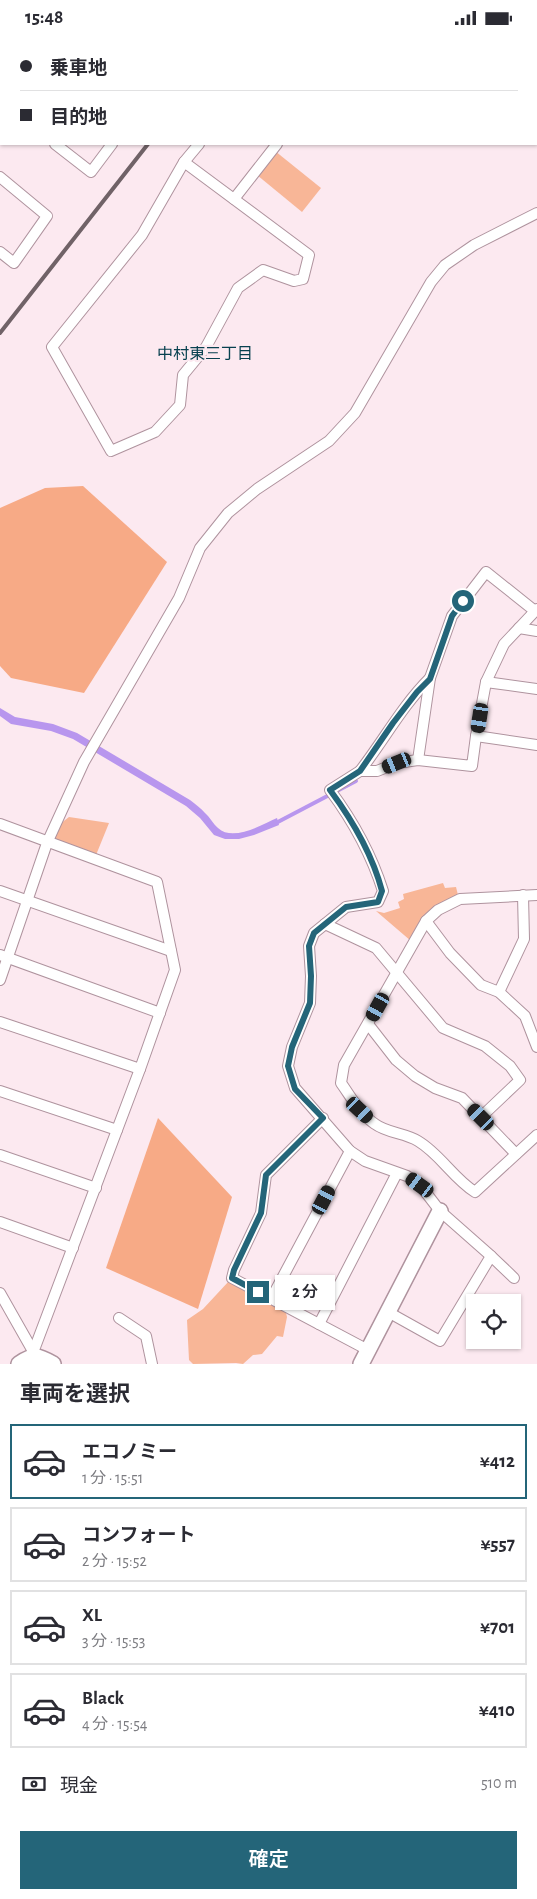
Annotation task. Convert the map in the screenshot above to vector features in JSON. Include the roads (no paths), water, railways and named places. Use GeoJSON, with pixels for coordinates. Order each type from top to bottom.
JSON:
{"type":"FeatureCollection","features":[{"type":"Feature","properties":{"kind":"street"},"geometry":{"type":"LineString","coordinates":[[56,145],[91,172],[111,145]]}},
{"type":"Feature","properties":{"kind":"street"},"geometry":{"type":"LineString","coordinates":[[184,163],[310,255],[303,279],[294,281],[263,270],[238,288],[206,347],[183,375],[180,405],[155,432],[111,451],[52,347],[142,235],[184,163],[198,145]]}},
{"type":"Feature","properties":{"kind":"street"},"geometry":{"type":"LineString","coordinates":[[234,199],[276,145]]}},
{"type":"Feature","properties":{"kind":"street"},"geometry":{"type":"LineString","coordinates":[[0,177],[47,217],[14,263],[0,252]]}},
{"type":"Feature","properties":{"kind":"street"},"geometry":{"type":"LineString","coordinates":[[0,980],[4,956],[27,901],[47,843],[84,762],[179,598],[200,548],[228,513],[257,489],[329,441],[355,413],[431,282],[445,265],[474,245],[537,213]]}},
{"type":"Feature","properties":{"kind":"street"},"geometry":{"type":"LineString","coordinates":[[360,771],[376,771],[397,763],[418,760],[472,766],[486,682],[504,644],[536,610],[486,572],[452,616],[430,679],[418,760]]}},
{"type":"Feature","properties":{"kind":"street"},"geometry":{"type":"LineString","coordinates":[[520,629],[537,631]]}},
{"type":"Feature","properties":{"kind":"street"},"geometry":{"type":"LineString","coordinates":[[430,679],[417,692],[393,723],[360,771],[330,790],[350,818],[367,849],[375,866],[382,891],[378,902],[346,907],[314,933],[309,946],[310,1003],[292,1047],[288,1066],[295,1089],[323,1118],[350,1151],[365,1161],[407,1176],[420,1185],[440,1211],[491,1255],[514,1278]]}},
{"type":"Feature","properties":{"kind":"street"},"geometry":{"type":"LineString","coordinates":[[486,682],[537,689]]}},
{"type":"Feature","properties":{"kind":"street"},"geometry":{"type":"LineString","coordinates":[[476,736],[537,745]]}},
{"type":"Feature","properties":{"kind":"street"},"geometry":{"type":"LineString","coordinates":[[0,825],[157,882],[176,970],[34,1353],[19,1364]]}},
{"type":"Feature","properties":{"kind":"street"},"geometry":{"type":"LineString","coordinates":[[0,891],[171,951]]}},
{"type":"Feature","properties":{"kind":"street"},"geometry":{"type":"LineString","coordinates":[[499,992],[524,939],[523,895]]}},
{"type":"Feature","properties":{"kind":"street"},"geometry":{"type":"LineString","coordinates":[[537,895],[460,899],[438,910],[426,921],[344,1065],[341,1083],[360,1110],[376,1125],[418,1141],[443,1161],[475,1192],[537,1135]]}},
{"type":"Feature","properties":{"kind":"street"},"geometry":{"type":"LineString","coordinates":[[426,921],[450,953],[480,985],[499,992],[526,1016],[537,1047]]}},
{"type":"Feature","properties":{"kind":"street"},"geometry":{"type":"LineString","coordinates":[[325,924],[376,948],[443,1028],[484,1046],[510,1066],[520,1080],[481,1117]]}},
{"type":"Feature","properties":{"kind":"street"},"geometry":{"type":"LineString","coordinates":[[4,956],[160,1013]]}},
{"type":"Feature","properties":{"kind":"street"},"geometry":{"type":"LineString","coordinates":[[0,1022],[140,1069]]}},
{"type":"Feature","properties":{"kind":"street"},"geometry":{"type":"LineString","coordinates":[[368,1024],[396,1060],[415,1076],[435,1088],[462,1098],[516,1154]]}},
{"type":"Feature","properties":{"kind":"street"},"geometry":{"type":"LineString","coordinates":[[0,1091],[117,1130]]}},
{"type":"Feature","properties":{"kind":"street"},"geometry":{"type":"LineString","coordinates":[[323,1118],[266,1175],[261,1213],[232,1278],[368,1350]]}},
{"type":"Feature","properties":{"kind":"street"},"geometry":{"type":"LineString","coordinates":[[271,1299],[350,1151]]}},
{"type":"Feature","properties":{"kind":"street"},"geometry":{"type":"LineString","coordinates":[[0,1155],[96,1188]]}},
{"type":"Feature","properties":{"kind":"street"},"geometry":{"type":"LineString","coordinates":[[319,1324],[398,1173]]}},
{"type":"Feature","properties":{"kind":"street"},"geometry":{"type":"LineString","coordinates":[[361,1364],[440,1211]]}},
{"type":"Feature","properties":{"kind":"street"},"geometry":{"type":"LineString","coordinates":[[0,1222],[73,1247]]}},
{"type":"Feature","properties":{"kind":"street"},"geometry":{"type":"LineString","coordinates":[[388,1313],[440,1341],[491,1255]]}},
{"type":"Feature","properties":{"kind":"street"},"geometry":{"type":"LineString","coordinates":[[0,1295],[34,1353],[53,1364]]}},
{"type":"Feature","properties":{"kind":"street"},"geometry":{"type":"LineString","coordinates":[[119,1318],[146,1336],[152,1364]]}},
{"type":"Feature","properties":{"kind":"waterway"},"geometry":{"type":"LineString","coordinates":[[274,824],[356,781]]}},
{"type":"Feature","properties":{"kind":"railway"},"geometry":{"type":"LineString","coordinates":[[0,333],[147,145]]}},
{"type":"Feature","properties":{"kind":"district","name":"中村東三丁目"},"geometry":{"type":"Point","coordinates":[205,353]}}]}
